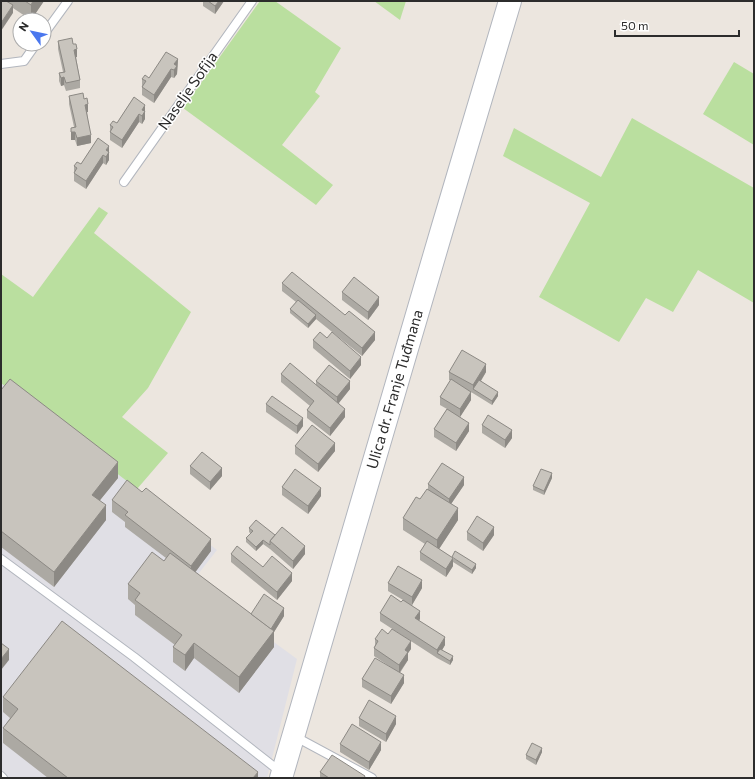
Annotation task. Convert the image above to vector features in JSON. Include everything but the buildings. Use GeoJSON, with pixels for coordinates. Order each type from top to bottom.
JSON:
{"type":"FeatureCollection","features":[{"type":"Feature","properties":{"kind":"main road","name":"Ulica dr. Franje Tuđmana"},"geometry":{"type":"LineString","coordinates":[[282,776],[510,1]]}},
{"type":"Feature","properties":{"kind":"lane"},"geometry":{"type":"LineString","coordinates":[[52,23],[68,1]]}},
{"type":"Feature","properties":{"kind":"lane","name":"Naselje Sofija"},"geometry":{"type":"LineString","coordinates":[[124,182],[252,1]]}},
{"type":"Feature","properties":{"kind":"lane"},"geometry":{"type":"LineString","coordinates":[[1,64],[24,61],[30,52]]}},
{"type":"Feature","properties":{"kind":"lane"},"geometry":{"type":"LineString","coordinates":[[1,559],[134,656],[282,776]]}},
{"type":"Feature","properties":{"kind":"lane"},"geometry":{"type":"LineString","coordinates":[[294,736],[372,778]]}},
{"type":"Feature","properties":{"kind":"shaded area"},"geometry":{"type":"Polygon","coordinates":[[[1,383],[217,550],[192,582],[297,659],[267,778],[1,778],[1,383]]]}},
{"type":"Feature","properties":{"kind":"green space"},"geometry":{"type":"Polygon","coordinates":[[[260,1],[275,1],[341,48],[315,92],[320,96],[282,145],[333,185],[316,205],[183,108],[260,1]]]}},
{"type":"Feature","properties":{"kind":"green space"},"geometry":{"type":"Polygon","coordinates":[[[374,1],[406,1],[400,20],[374,1]]]}},
{"type":"Feature","properties":{"kind":"green space"},"geometry":{"type":"Polygon","coordinates":[[[734,62],[754,74],[754,145],[703,114],[734,62]]]}},
{"type":"Feature","properties":{"kind":"green space"},"geometry":{"type":"Polygon","coordinates":[[[632,118],[754,188],[754,303],[698,270],[673,312],[646,298],[619,342],[539,297],[590,203],[503,156],[514,128],[601,177],[632,118]]]}},
{"type":"Feature","properties":{"kind":"green space"},"geometry":{"type":"Polygon","coordinates":[[[99,207],[108,213],[94,233],[191,312],[148,388],[122,417],[168,453],[137,489],[1,383],[1,274],[33,297],[99,207]]]}}]}
